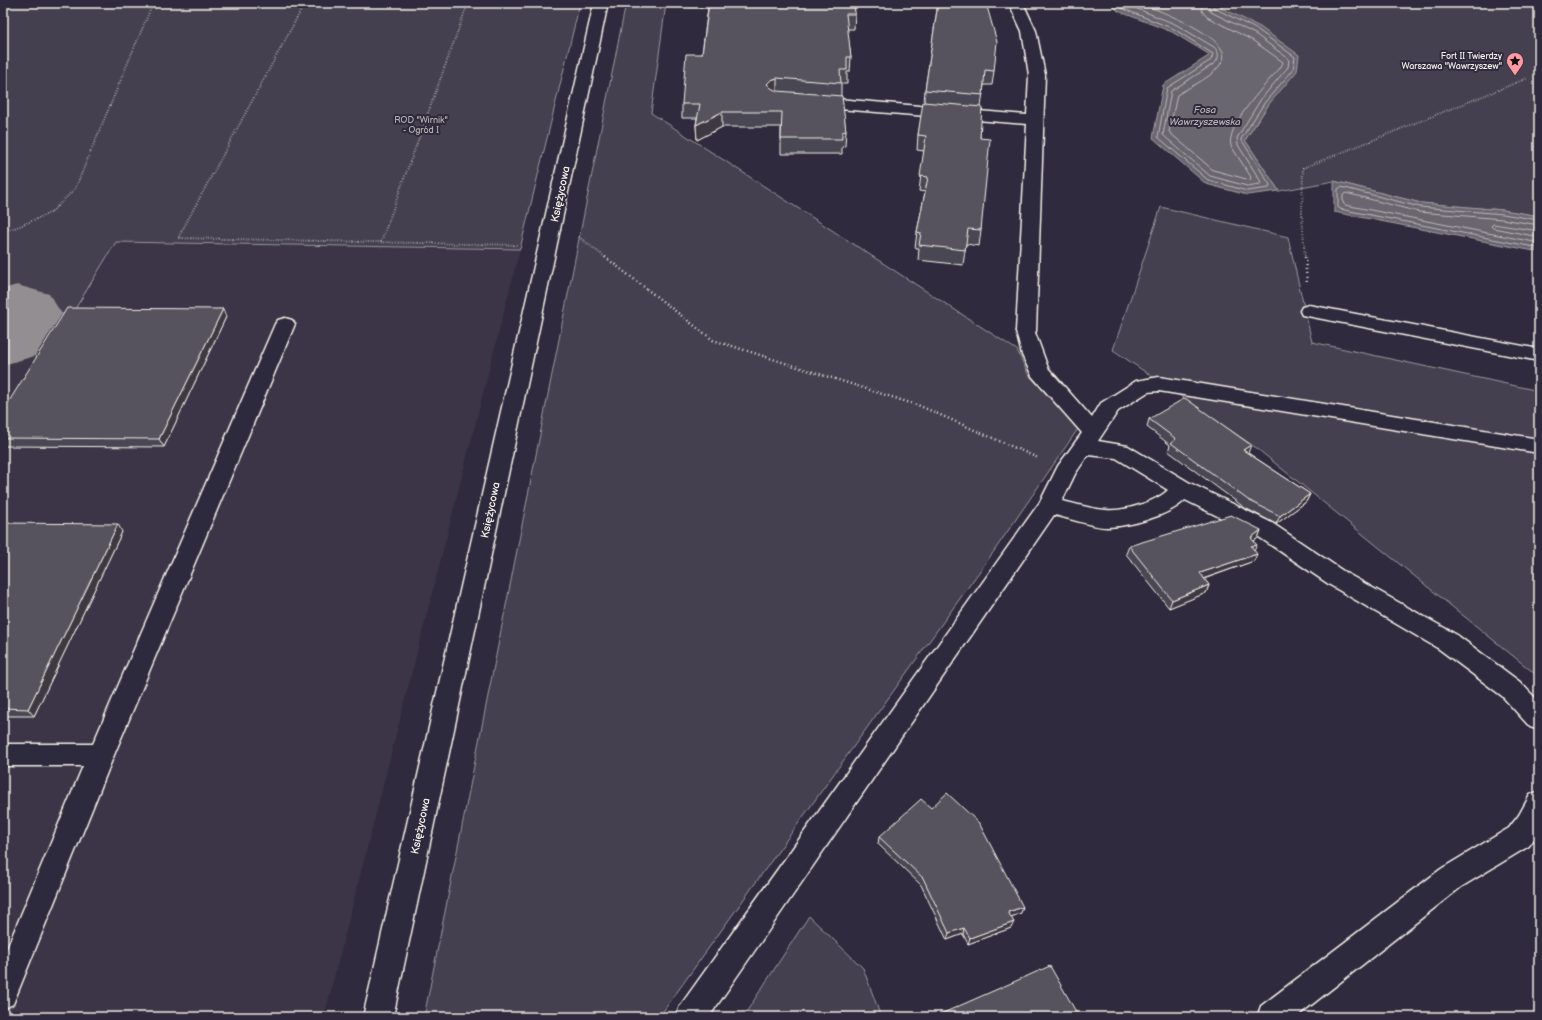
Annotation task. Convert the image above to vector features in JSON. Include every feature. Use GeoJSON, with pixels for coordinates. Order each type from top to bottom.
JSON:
{"type":"FeatureCollection","features":[{"type":"Feature","properties":{"kind":"street","name":"Księżycowa"},"geometry":{"type":"LineString","coordinates":[[378,1017],[601,3]]}},
{"type":"Feature","properties":{"kind":"street"},"geometry":{"type":"LineString","coordinates":[[1016,3],[1029,31],[1037,75],[1026,331],[1032,355],[1039,371],[1088,440],[1121,451],[1182,489],[1264,529],[1338,579],[1448,642],[1511,689],[1539,719]]}},
{"type":"Feature","properties":{"kind":"street"},"geometry":{"type":"LineString","coordinates":[[801,101],[1034,120]]}},
{"type":"Feature","properties":{"kind":"street"},"geometry":{"type":"LineString","coordinates":[[1309,311],[1539,355]]}},
{"type":"Feature","properties":{"kind":"street"},"geometry":{"type":"LineString","coordinates":[[3,994],[101,755],[285,324]]}},
{"type":"Feature","properties":{"kind":"street"},"geometry":{"type":"LineString","coordinates":[[691,1017],[1049,506],[1066,471],[1107,413],[1108,408],[1143,386],[1159,384],[1539,446]]}},
{"type":"Feature","properties":{"kind":"street"},"geometry":{"type":"LineString","coordinates":[[1049,506],[1107,519],[1136,515],[1169,502],[1182,489]]}},
{"type":"Feature","properties":{"kind":"street"},"geometry":{"type":"LineString","coordinates":[[3,755],[101,755]]}},
{"type":"Feature","properties":{"kind":"street"},"geometry":{"type":"LineString","coordinates":[[1272,1017],[1451,878],[1519,837],[1529,824],[1539,803]]}},
{"type":"Feature","properties":{"kind":"path"},"geometry":{"type":"LineString","coordinates":[[3,230],[15,228],[50,213],[76,189],[153,3]]}},
{"type":"Feature","properties":{"kind":"path"},"geometry":{"type":"LineString","coordinates":[[305,3],[178,238],[521,245]]}},
{"type":"Feature","properties":{"kind":"path"},"geometry":{"type":"LineString","coordinates":[[381,242],[468,3]]}},
{"type":"Feature","properties":{"kind":"path"},"geometry":{"type":"LineString","coordinates":[[1309,311],[1302,215],[1303,168],[1528,78]]}},
{"type":"Feature","properties":{"kind":"path"},"geometry":{"type":"LineString","coordinates":[[574,233],[713,340],[920,406],[1066,471]]}},
{"type":"Feature","properties":{"kind":"shaded area"},"geometry":{"type":"Polygon","coordinates":[[[3,3],[68,241],[520,249],[324,1017],[3,1017],[3,3]]]}},
{"type":"Feature","properties":{"kind":"green space","name":"ROD \"Wirnik\" - Ogród I"},"geometry":{"type":"Polygon","coordinates":[[[3,3],[580,3],[520,249],[116,242],[72,314],[3,314],[3,3]]]}},
{"type":"Feature","properties":{"kind":"green space"},"geometry":{"type":"Polygon","coordinates":[[[626,3],[666,3],[651,113],[1017,350],[1028,374],[1078,429],[992,554],[659,1017],[424,1017],[626,3]]]}},
{"type":"Feature","properties":{"kind":"green space"},"geometry":{"type":"Polygon","coordinates":[[[1212,3],[1539,3],[1539,216],[1503,210],[1421,203],[1334,181],[1279,191],[1245,140],[1269,104],[1212,3]]]}},
{"type":"Feature","properties":{"kind":"green space"},"geometry":{"type":"Polygon","coordinates":[[[1161,207],[1288,237],[1312,342],[1539,391],[1539,677],[1255,447],[1113,350],[1161,207]]]}},
{"type":"Feature","properties":{"kind":"green space"},"geometry":{"type":"Polygon","coordinates":[[[809,916],[863,968],[881,1017],[743,1017],[809,916]]]}},
{"type":"Feature","properties":{"kind":"water","name":"Fosa Wawrzyszewska"},"geometry":{"type":"Polygon","coordinates":[[[1110,3],[1212,3],[1260,27],[1299,55],[1297,71],[1269,104],[1245,140],[1279,191],[1247,195],[1206,184],[1153,138],[1163,85],[1210,55],[1172,32],[1118,11],[1110,3]]]}},
{"type":"Feature","properties":{"kind":"water"},"geometry":{"type":"Polygon","coordinates":[[[1334,181],[1421,203],[1503,210],[1539,216],[1539,252],[1334,212],[1334,181]]]}},
{"type":"Feature","properties":{"kind":"building"},"geometry":{"type":"Polygon","coordinates":[[[709,3],[854,3],[855,14],[846,14],[851,57],[847,57],[847,70],[840,70],[841,83],[777,78],[771,80],[767,84],[777,91],[842,96],[846,131],[842,132],[842,139],[781,139],[782,112],[722,112],[696,125],[700,104],[682,104],[686,54],[702,54],[709,3]]]}},
{"type":"Feature","properties":{"kind":"building"},"geometry":{"type":"Polygon","coordinates":[[[938,3],[986,3],[997,42],[994,71],[985,70],[983,95],[925,90],[938,3]]]}},
{"type":"Feature","properties":{"kind":"building"},"geometry":{"type":"Polygon","coordinates":[[[923,102],[982,107],[980,138],[990,139],[981,230],[968,229],[965,250],[919,245],[921,233],[917,232],[928,177],[920,176],[926,136],[918,135],[923,102]]]}},
{"type":"Feature","properties":{"kind":"building"},"geometry":{"type":"Polygon","coordinates":[[[67,308],[223,309],[159,439],[3,438],[3,411],[67,308]]]}},
{"type":"Feature","properties":{"kind":"building"},"geometry":{"type":"Polygon","coordinates":[[[1185,398],[1251,445],[1243,450],[1310,494],[1280,516],[1248,500],[1171,443],[1176,439],[1149,419],[1185,398]]]}},
{"type":"Feature","properties":{"kind":"building"},"geometry":{"type":"Polygon","coordinates":[[[1231,515],[1261,530],[1251,538],[1257,545],[1251,546],[1257,554],[1200,573],[1209,585],[1172,600],[1129,546],[1231,515]]]}},
{"type":"Feature","properties":{"kind":"building"},"geometry":{"type":"Polygon","coordinates":[[[3,523],[118,524],[28,709],[3,708],[3,523]]]}},
{"type":"Feature","properties":{"kind":"building"},"geometry":{"type":"Polygon","coordinates":[[[947,793],[979,823],[1023,907],[1008,912],[1014,922],[970,938],[964,928],[949,933],[923,878],[879,837],[921,799],[931,808],[947,793]]]}},
{"type":"Feature","properties":{"kind":"building"},"geometry":{"type":"Polygon","coordinates":[[[1050,966],[1079,1017],[934,1017],[1050,966]]]}},
{"type":"Feature","properties":{"kind":"taxiway"},"geometry":{"type":"LineString","coordinates":[[3,335],[17,314]]}},
{"type":"Feature","properties":{"kind":"place","name":"Fort II Twierdzy Warszawa \"Wawrzyszew\""},"geometry":{"type":"Point","coordinates":[1515,76]}}]}
